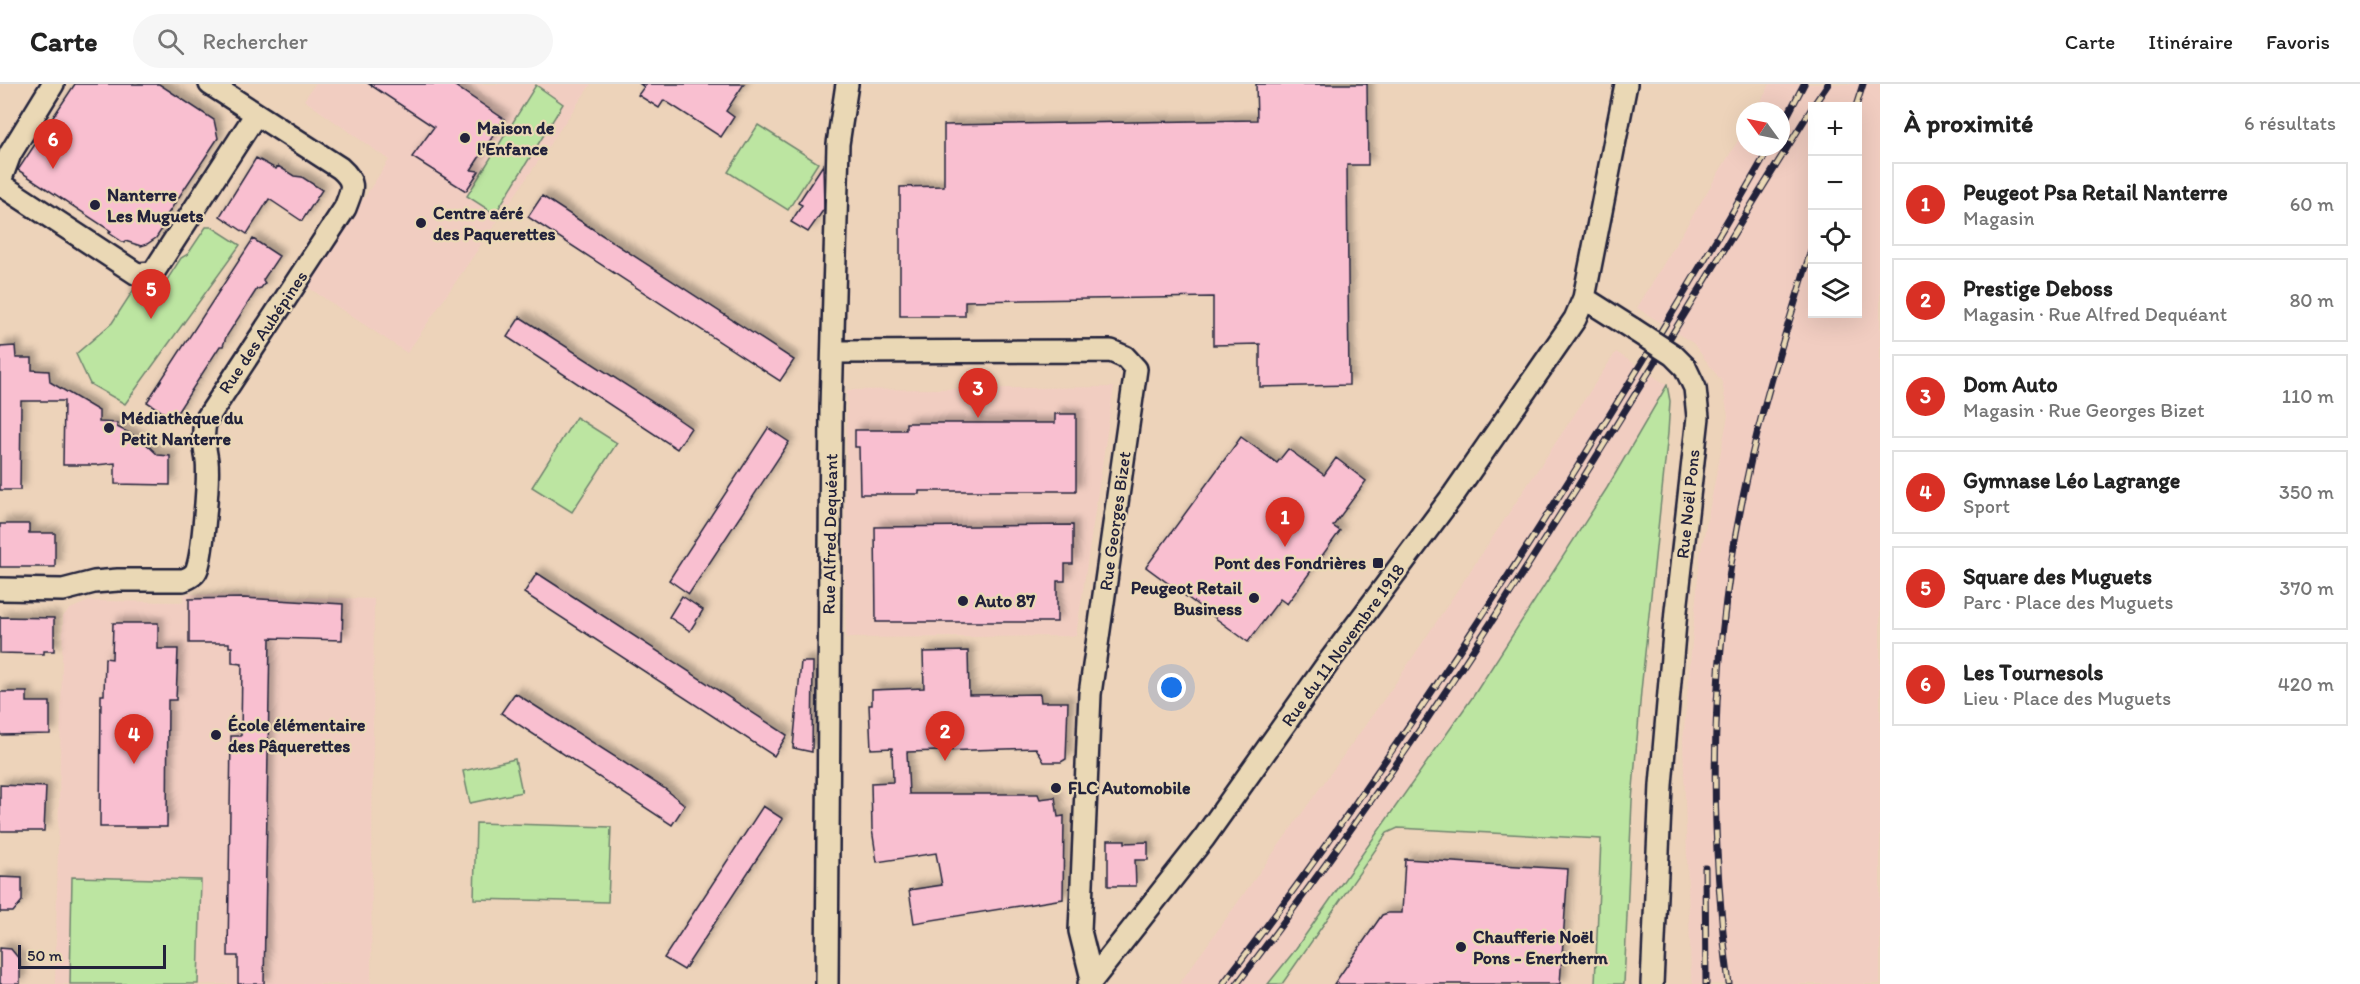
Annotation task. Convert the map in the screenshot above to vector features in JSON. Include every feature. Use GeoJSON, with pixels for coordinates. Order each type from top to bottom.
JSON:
{"type":"FeatureCollection","features":[{"type":"Feature","properties":{"kind":"street"},"geometry":{"type":"LineString","coordinates":[[53,84],[10,154],[0,183],[137,274],[153,273],[256,114]]}},
{"type":"Feature","properties":{"kind":"street","name":"Rue des Aubépines"},"geometry":{"type":"LineString","coordinates":[[0,589],[63,590],[94,582],[118,580],[183,580],[197,570],[204,522],[207,463],[202,432],[206,420],[345,208],[353,189],[350,176],[340,168],[210,84]]}},
{"type":"Feature","properties":{"kind":"street","name":"Rue Alfred Dequéant"},"geometry":{"type":"LineString","coordinates":[[827,984],[831,431],[838,144],[847,84]]}},
{"type":"Feature","properties":{"kind":"street"},"geometry":{"type":"LineString","coordinates":[[1584,298],[1626,84]]}},
{"type":"Feature","properties":{"kind":"street","name":"Rue Noël Pons"},"geometry":{"type":"LineString","coordinates":[[1584,298],[1673,355],[1685,367],[1695,388],[1698,417],[1676,611],[1662,773],[1652,984]]}},
{"type":"Feature","properties":{"kind":"street","name":"Rue du 11 Novembre 1918"},"geometry":{"type":"LineString","coordinates":[[1091,982],[1204,838],[1328,663],[1444,508],[1551,355],[1575,319],[1584,298]]}},
{"type":"Feature","properties":{"kind":"street","name":"Rue Georges Bizet"},"geometry":{"type":"LineString","coordinates":[[834,352],[1111,351],[1125,357],[1136,369],[1090,694],[1080,931],[1091,982]]}},
{"type":"Feature","properties":{"kind":"shaded area","name":"Centre aéré des Paquerettes"},"geometry":{"type":"Polygon","coordinates":[[[315,84],[591,84],[407,353],[306,286],[389,160],[304,100],[315,84]]]}},
{"type":"Feature","properties":{"kind":"shaded area"},"geometry":{"type":"Polygon","coordinates":[[[1770,84],[1880,84],[1880,984],[1693,984],[1683,740],[1700,556],[1728,416],[1722,382],[1693,343],[1637,308],[1736,144],[1736,156],[1790,156],[1790,102],[1761,102],[1770,84]]]}},
{"type":"Feature","properties":{"kind":"shaded area"},"geometry":{"type":"Polygon","coordinates":[[[1616,352],[1667,385],[1607,488],[1474,695],[1292,954],[1268,984],[1179,984],[1397,681],[1616,352]]]}},
{"type":"Feature","properties":{"kind":"shaded area"},"geometry":{"type":"Polygon","coordinates":[[[1114,387],[1076,636],[846,638],[844,566],[847,390],[1114,387]]]}},
{"type":"Feature","properties":{"kind":"shaded area","name":"École élémentaire des Pâquerettes"},"geometry":{"type":"Polygon","coordinates":[[[185,594],[374,599],[371,984],[55,984],[63,616],[70,609],[89,601],[183,602],[185,594]]]}},
{"type":"Feature","properties":{"kind":"green space"},"geometry":{"type":"Polygon","coordinates":[[[536,85],[563,104],[495,214],[467,196],[536,85]]]}},
{"type":"Feature","properties":{"kind":"green space"},"geometry":{"type":"Polygon","coordinates":[[[758,125],[818,163],[788,210],[728,172],[758,125]]]}},
{"type":"Feature","properties":{"kind":"green space"},"geometry":{"type":"Polygon","coordinates":[[[206,227],[212,227],[240,245],[125,404],[90,384],[76,354],[112,323],[134,289],[161,296],[163,286],[181,258],[188,254],[206,227]]]}},
{"type":"Feature","properties":{"kind":"green space"},"geometry":{"type":"Polygon","coordinates":[[[1667,385],[1670,401],[1668,433],[1632,801],[1624,984],[1595,984],[1601,839],[1398,828],[1387,833],[1282,984],[1268,984],[1292,954],[1474,695],[1607,488],[1667,385]]]}},
{"type":"Feature","properties":{"kind":"green space"},"geometry":{"type":"Polygon","coordinates":[[[576,417],[617,443],[572,512],[532,487],[576,417]]]}},
{"type":"Feature","properties":{"kind":"green space"},"geometry":{"type":"Polygon","coordinates":[[[515,759],[522,792],[470,803],[463,771],[515,759]]]}},
{"type":"Feature","properties":{"kind":"green space"},"geometry":{"type":"Polygon","coordinates":[[[476,823],[611,827],[608,902],[474,899],[476,823]]]}},
{"type":"Feature","properties":{"kind":"green space"},"geometry":{"type":"Polygon","coordinates":[[[72,877],[201,880],[198,984],[70,984],[72,877]]]}},
{"type":"Feature","properties":{"kind":"building"},"geometry":{"type":"Polygon","coordinates":[[[75,84],[159,84],[214,120],[218,138],[163,221],[166,223],[156,238],[147,244],[141,246],[125,241],[124,243],[109,233],[111,231],[18,170],[75,84]]]}},
{"type":"Feature","properties":{"kind":"building","name":"Maison de l'Enfance"},"geometry":{"type":"Polygon","coordinates":[[[369,84],[452,84],[504,119],[471,170],[479,171],[466,191],[412,157],[434,127],[369,84]]]}},
{"type":"Feature","properties":{"kind":"building"},"geometry":{"type":"Polygon","coordinates":[[[640,84],[744,84],[726,111],[734,117],[721,137],[664,100],[659,108],[638,95],[644,87],[640,84]]]}},
{"type":"Feature","properties":{"kind":"building"},"geometry":{"type":"Polygon","coordinates":[[[1256,84],[1367,84],[1368,165],[1347,165],[1349,385],[1260,387],[1260,344],[1213,345],[1213,297],[965,301],[965,316],[900,316],[900,187],[944,186],[944,125],[1257,120],[1256,84]]]}},
{"type":"Feature","properties":{"kind":"building"},"geometry":{"type":"Polygon","coordinates":[[[256,158],[276,169],[278,166],[294,176],[302,177],[322,190],[302,221],[269,199],[247,234],[220,216],[256,158]]]}},
{"type":"Feature","properties":{"kind":"building"},"geometry":{"type":"Polygon","coordinates":[[[823,165],[824,209],[808,232],[791,222],[802,205],[798,203],[823,165]]]}},
{"type":"Feature","properties":{"kind":"building"},"geometry":{"type":"Polygon","coordinates":[[[542,196],[794,360],[780,381],[528,217],[542,196]]]}},
{"type":"Feature","properties":{"kind":"building"},"geometry":{"type":"Polygon","coordinates":[[[253,239],[279,256],[263,280],[265,283],[257,289],[226,337],[223,346],[220,346],[173,419],[147,402],[253,239]]]}},
{"type":"Feature","properties":{"kind":"building"},"geometry":{"type":"Polygon","coordinates":[[[520,317],[691,428],[677,449],[507,337],[520,317]]]}},
{"type":"Feature","properties":{"kind":"building"},"geometry":{"type":"Polygon","coordinates":[[[15,346],[16,358],[32,358],[32,370],[49,371],[50,382],[99,411],[99,422],[117,423],[117,427],[141,439],[158,455],[170,456],[170,485],[115,484],[115,463],[63,465],[64,401],[21,401],[20,490],[0,490],[0,347],[15,346]]]}},
{"type":"Feature","properties":{"kind":"building"},"geometry":{"type":"Polygon","coordinates":[[[1055,414],[1076,414],[1076,491],[919,491],[919,494],[860,494],[859,447],[855,447],[855,430],[906,430],[906,423],[1055,423],[1055,414]]]}},
{"type":"Feature","properties":{"kind":"building"},"geometry":{"type":"Polygon","coordinates":[[[768,428],[789,442],[689,594],[669,580],[768,428]]]}},
{"type":"Feature","properties":{"kind":"building"},"geometry":{"type":"Polygon","coordinates":[[[1241,437],[1277,463],[1288,449],[1324,475],[1336,458],[1366,481],[1333,526],[1340,531],[1287,604],[1280,599],[1248,642],[1146,567],[1241,437]]]}},
{"type":"Feature","properties":{"kind":"building"},"geometry":{"type":"Polygon","coordinates":[[[0,524],[29,524],[29,533],[55,533],[55,567],[0,567],[0,524]]]}},
{"type":"Feature","properties":{"kind":"building"},"geometry":{"type":"Polygon","coordinates":[[[1073,525],[1073,564],[1065,564],[1065,581],[1057,581],[1057,622],[876,622],[875,527],[1073,525]]]}},
{"type":"Feature","properties":{"kind":"building"},"geometry":{"type":"Polygon","coordinates":[[[537,573],[787,735],[774,756],[524,593],[537,573]]]}},
{"type":"Feature","properties":{"kind":"building"},"geometry":{"type":"Polygon","coordinates":[[[682,596],[703,610],[690,631],[669,617],[682,596]]]}},
{"type":"Feature","properties":{"kind":"building"},"geometry":{"type":"Polygon","coordinates":[[[244,598],[343,604],[342,640],[270,638],[264,984],[238,984],[238,956],[228,956],[231,736],[241,736],[242,664],[232,663],[232,647],[229,647],[229,643],[189,643],[189,599],[244,598]]]}},
{"type":"Feature","properties":{"kind":"building"},"geometry":{"type":"Polygon","coordinates":[[[0,617],[54,618],[54,651],[44,651],[44,654],[0,653],[0,617]]]}},
{"type":"Feature","properties":{"kind":"building"},"geometry":{"type":"Polygon","coordinates":[[[113,623],[158,623],[158,649],[178,649],[176,700],[168,700],[167,827],[100,827],[101,695],[104,695],[105,658],[112,659],[113,623]]]}},
{"type":"Feature","properties":{"kind":"building"},"geometry":{"type":"Polygon","coordinates":[[[968,651],[969,695],[1040,694],[1041,702],[1068,702],[1066,759],[1061,762],[1044,762],[1036,748],[907,752],[909,794],[1038,794],[1040,799],[1055,797],[1058,817],[1064,816],[1063,899],[914,923],[909,890],[942,885],[936,853],[877,862],[872,829],[871,783],[893,782],[892,748],[871,749],[869,705],[872,705],[872,690],[924,688],[923,652],[968,651]]]}},
{"type":"Feature","properties":{"kind":"building"},"geometry":{"type":"Polygon","coordinates":[[[801,662],[813,662],[812,752],[793,748],[801,662]]]}},
{"type":"Feature","properties":{"kind":"building"},"geometry":{"type":"Polygon","coordinates":[[[0,692],[27,692],[27,702],[50,702],[50,734],[0,735],[0,692]]]}},
{"type":"Feature","properties":{"kind":"building"},"geometry":{"type":"Polygon","coordinates":[[[515,693],[664,788],[685,805],[672,825],[501,713],[515,693]]]}},
{"type":"Feature","properties":{"kind":"building"},"geometry":{"type":"Polygon","coordinates":[[[0,785],[46,787],[44,831],[0,831],[0,785]]]}},
{"type":"Feature","properties":{"kind":"building"},"geometry":{"type":"Polygon","coordinates":[[[763,806],[783,819],[684,970],[664,958],[763,806]]]}},
{"type":"Feature","properties":{"kind":"building"},"geometry":{"type":"Polygon","coordinates":[[[1108,840],[1125,840],[1125,843],[1148,842],[1148,860],[1135,860],[1136,886],[1108,886],[1108,840]]]}},
{"type":"Feature","properties":{"kind":"building","name":"Chaufferie Noël Pons - Enertherm"},"geometry":{"type":"Polygon","coordinates":[[[1405,859],[1568,869],[1560,984],[1334,984],[1382,915],[1402,913],[1405,859]]]}},
{"type":"Feature","properties":{"kind":"building"},"geometry":{"type":"Polygon","coordinates":[[[0,877],[22,878],[22,901],[13,912],[0,912],[0,877]]]}},
{"type":"Feature","properties":{"kind":"building"},"geometry":{"type":"Polygon","coordinates":[[[0,948],[11,949],[20,960],[20,984],[0,984],[0,948]]]}},
{"type":"Feature","properties":{"kind":"railway"},"geometry":{"type":"LineString","coordinates":[[1790,111],[1804,84]]}},
{"type":"Feature","properties":{"kind":"railway"},"geometry":{"type":"LineString","coordinates":[[1816,102],[1828,84]]}},
{"type":"Feature","properties":{"kind":"railway"},"geometry":{"type":"LineString","coordinates":[[1857,102],[1863,84]]}},
{"type":"Feature","properties":{"kind":"railway"},"geometry":{"type":"LineString","coordinates":[[1237,984],[1361,815],[1479,642],[1808,114]]}},
{"type":"Feature","properties":{"kind":"railway"},"geometry":{"type":"LineString","coordinates":[[1223,984],[1360,797],[1490,604],[1648,352],[1765,156]]}},
{"type":"Feature","properties":{"kind":"railway"},"geometry":{"type":"LineString","coordinates":[[1729,984],[1717,857],[1715,794],[1719,667],[1725,604],[1753,449],[1808,260]]}},
{"type":"Feature","properties":{"kind":"railway"},"geometry":{"type":"LineString","coordinates":[[1705,868],[1706,984]]}},
{"type":"Feature","properties":{"kind":"place","name":"Maison de l'Enfance"},"geometry":{"type":"Point","coordinates":[465,138]}},
{"type":"Feature","properties":{"kind":"place","name":"Les Tournesols"},"geometry":{"type":"Point","coordinates":[53,169]}},
{"type":"Feature","properties":{"kind":"place","name":"Nanterre Les Muguets"},"geometry":{"type":"Point","coordinates":[95,205]}},
{"type":"Feature","properties":{"kind":"place","name":"Centre aéré des Paquerettes"},"geometry":{"type":"Point","coordinates":[421,223]}},
{"type":"Feature","properties":{"kind":"place","name":"Square des Muguets"},"geometry":{"type":"Point","coordinates":[151,319]}},
{"type":"Feature","properties":{"kind":"place","name":"Dom Auto"},"geometry":{"type":"Point","coordinates":[978,418]}},
{"type":"Feature","properties":{"kind":"place","name":"Médiathèque du Petit Nanterre"},"geometry":{"type":"Point","coordinates":[109,428]}},
{"type":"Feature","properties":{"kind":"place","name":"Peugeot Psa Retail Nanterre"},"geometry":{"type":"Point","coordinates":[1285,547]}},
{"type":"Feature","properties":{"kind":"place","name":"Pont des Fondrières"},"geometry":{"type":"Point","coordinates":[1378,563]}},
{"type":"Feature","properties":{"kind":"place","name":"Peugeot Retail Business"},"geometry":{"type":"Point","coordinates":[1254,598]}},
{"type":"Feature","properties":{"kind":"place","name":"Auto 87"},"geometry":{"type":"Point","coordinates":[963,601]}},
{"type":"Feature","properties":{"kind":"place","name":"École élémentaire des Pâquerettes"},"geometry":{"type":"Point","coordinates":[216,735]}},
{"type":"Feature","properties":{"kind":"place","name":"Prestige Deboss"},"geometry":{"type":"Point","coordinates":[945,761]}},
{"type":"Feature","properties":{"kind":"place","name":"Gymnase Léo Lagrange"},"geometry":{"type":"Point","coordinates":[134,764]}},
{"type":"Feature","properties":{"kind":"place","name":"FLC Automobile"},"geometry":{"type":"Point","coordinates":[1056,788]}},
{"type":"Feature","properties":{"kind":"place","name":"Chaufferie Noël Pons - Enertherm"},"geometry":{"type":"Point","coordinates":[1461,947]}}]}
